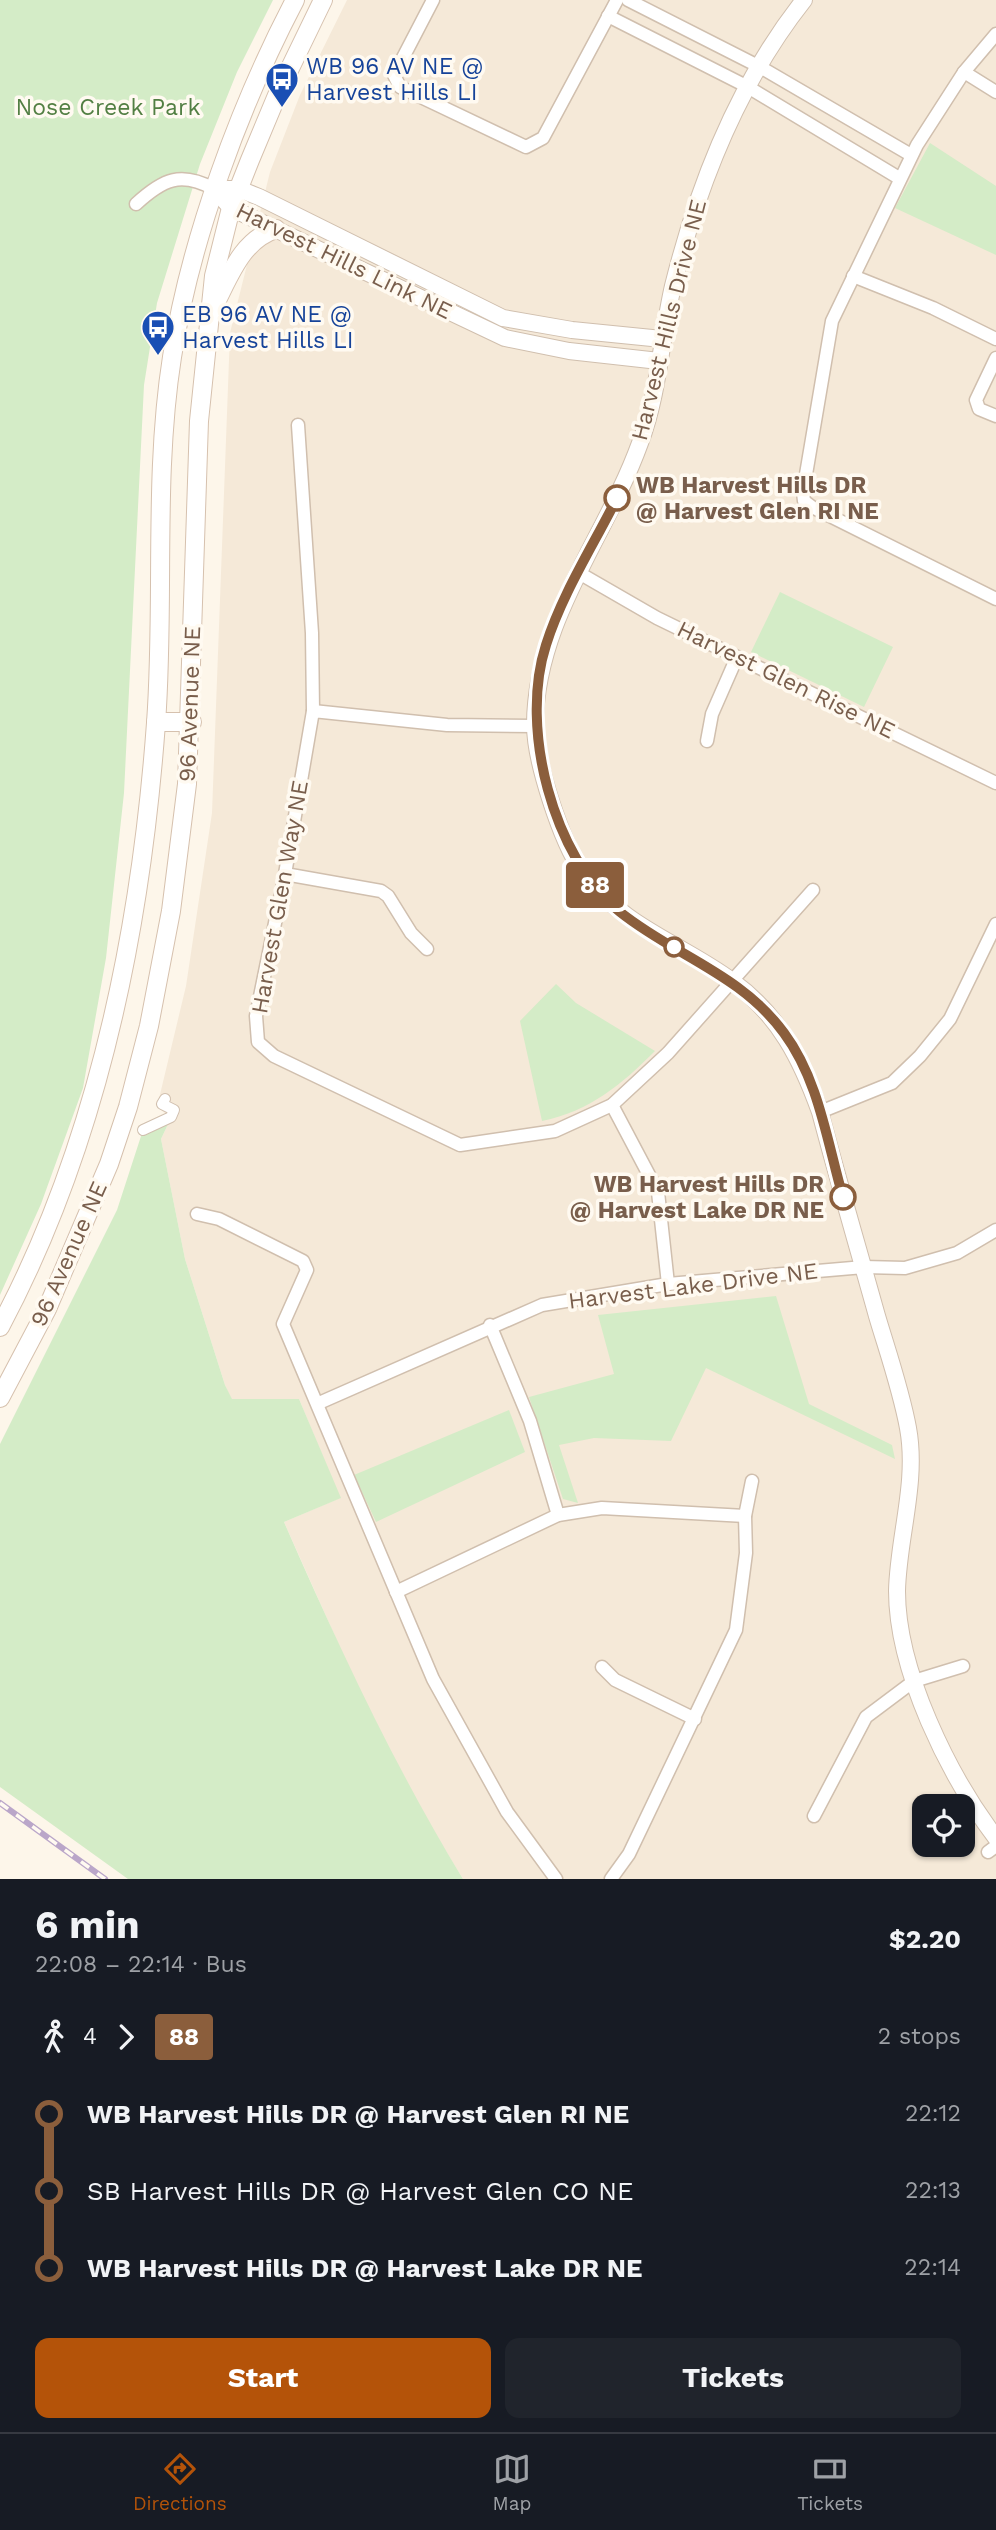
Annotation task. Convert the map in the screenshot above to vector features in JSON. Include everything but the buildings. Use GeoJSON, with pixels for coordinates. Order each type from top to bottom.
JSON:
{"type":"FeatureCollection","features":[{"type":"Feature","properties":{"kind":"main road","name":"96 Avenue NE"},"geometry":{"type":"LineString","coordinates":[[0,1327],[38,1247],[73,1154],[110,1028],[135,902],[156,722],[165,435],[172,359],[188,275],[214,190],[295,0]]}},
{"type":"Feature","properties":{"kind":"main road","name":"96 Avenue NE"},"geometry":{"type":"LineString","coordinates":[[0,1398],[70,1260],[128,1107],[149,1026],[171,911],[191,722],[199,421],[214,276],[231,208],[278,93],[323,0]]}},
{"type":"Feature","properties":{"kind":"main road"},"geometry":{"type":"LineString","coordinates":[[212,311],[246,248],[264,232],[276,229]]}},
{"type":"Feature","properties":{"kind":"main road"},"geometry":{"type":"LineString","coordinates":[[156,722],[191,722]]}},
{"type":"Feature","properties":{"kind":"street"},"geometry":{"type":"LineString","coordinates":[[433,0],[394,75],[400,87],[526,147],[543,138],[617,0]]}},
{"type":"Feature","properties":{"kind":"street"},"geometry":{"type":"LineString","coordinates":[[628,0],[760,67],[905,167]]}},
{"type":"Feature","properties":{"kind":"street","name":"Harvest Hills Drive NE"},"geometry":{"type":"LineString","coordinates":[[804,0],[748,88],[701,189],[673,287],[650,417],[629,473],[545,647],[534,726],[551,803],[581,870],[619,911],[665,943],[732,981],[770,1015],[802,1061],[820,1112],[908,1431],[909,1487],[897,1590],[901,1636],[914,1681],[969,1804],[993,1845]]}},
{"type":"Feature","properties":{"kind":"street"},"geometry":{"type":"LineString","coordinates":[[608,16],[905,167]]}},
{"type":"Feature","properties":{"kind":"street"},"geometry":{"type":"LineString","coordinates":[[996,34],[964,72],[905,167],[832,321],[803,492],[804,501],[996,599]]}},
{"type":"Feature","properties":{"kind":"street"},"geometry":{"type":"LineString","coordinates":[[964,72],[996,92]]}},
{"type":"Feature","properties":{"kind":"street"},"geometry":{"type":"LineString","coordinates":[[136,204],[168,180],[196,179],[214,190]]}},
{"type":"Feature","properties":{"kind":"street","name":"Harvest Hills Link NE"},"geometry":{"type":"LineString","coordinates":[[214,190],[239,189],[503,318],[572,330],[663,339]]}},
{"type":"Feature","properties":{"kind":"street","name":"Harvest Hills Link NE"},"geometry":{"type":"LineString","coordinates":[[214,190],[231,208],[505,338],[569,351],[659,361]]}},
{"type":"Feature","properties":{"kind":"street"},"geometry":{"type":"LineString","coordinates":[[853,276],[933,308],[996,339]]}},
{"type":"Feature","properties":{"kind":"street"},"geometry":{"type":"LineString","coordinates":[[996,358],[976,400],[979,409],[996,416]]}},
{"type":"Feature","properties":{"kind":"street","name":"Harvest Glen Way NE"},"geometry":{"type":"LineString","coordinates":[[298,425],[312,633],[313,710],[285,874],[256,1016],[258,1042],[274,1056],[460,1145],[555,1131],[612,1105],[667,1053],[813,890]]}},
{"type":"Feature","properties":{"kind":"street","name":"Harvest Glen Rise NE"},"geometry":{"type":"LineString","coordinates":[[579,573],[657,618],[996,783]]}},
{"type":"Feature","properties":{"kind":"street"},"geometry":{"type":"LineString","coordinates":[[707,741],[712,714],[737,657]]}},
{"type":"Feature","properties":{"kind":"street"},"geometry":{"type":"LineString","coordinates":[[313,710],[447,725],[534,726]]}},
{"type":"Feature","properties":{"kind":"street"},"geometry":{"type":"LineString","coordinates":[[285,874],[381,891],[388,895],[411,933],[427,949]]}},
{"type":"Feature","properties":{"kind":"street"},"geometry":{"type":"LineString","coordinates":[[820,1112],[892,1083],[919,1056],[950,1019],[996,924]]}},
{"type":"Feature","properties":{"kind":"street"},"geometry":{"type":"LineString","coordinates":[[143,1130],[171,1117],[174,1110],[162,1104],[165,1099]]}},
{"type":"Feature","properties":{"kind":"street"},"geometry":{"type":"LineString","coordinates":[[612,1105],[659,1192],[668,1284]]}},
{"type":"Feature","properties":{"kind":"street"},"geometry":{"type":"LineString","coordinates":[[197,1214],[219,1219],[303,1261],[307,1270],[283,1324],[319,1403],[433,1679],[493,1788],[556,1879]]}},
{"type":"Feature","properties":{"kind":"street","name":"Harvest Lake Drive NE"},"geometry":{"type":"LineString","coordinates":[[319,1403],[490,1325],[542,1305],[668,1284],[864,1267],[905,1268],[957,1253],[995,1232]]}},
{"type":"Feature","properties":{"kind":"street"},"geometry":{"type":"LineString","coordinates":[[490,1325],[530,1421],[558,1515]]}},
{"type":"Feature","properties":{"kind":"street"},"geometry":{"type":"LineString","coordinates":[[611,1879],[629,1854],[736,1630],[746,1553],[745,1516],[752,1481]]}},
{"type":"Feature","properties":{"kind":"street"},"geometry":{"type":"LineString","coordinates":[[396,1592],[558,1515],[602,1508],[644,1513],[745,1516]]}},
{"type":"Feature","properties":{"kind":"street"},"geometry":{"type":"LineString","coordinates":[[814,1816],[866,1717],[914,1681],[963,1666]]}},
{"type":"Feature","properties":{"kind":"street"},"geometry":{"type":"LineString","coordinates":[[602,1667],[615,1680],[695,1719]]}},
{"type":"Feature","properties":{"kind":"shaded area"},"geometry":{"type":"Polygon","coordinates":[[[347,0],[996,0],[996,1879],[463,1879],[418,1806],[367,1708],[284,1522],[340,1498],[299,1399],[231,1399],[225,1385],[185,1259],[161,1139],[171,1118],[157,1107],[186,986],[212,813],[230,333],[270,172],[300,95],[347,0]]]}},
{"type":"Feature","properties":{"kind":"green space","name":"Nose Creek Park"},"geometry":{"type":"Polygon","coordinates":[[[0,0],[273,0],[237,72],[200,164],[157,303],[144,385],[124,793],[106,958],[83,1088],[41,1204],[0,1295],[0,0]]]}},
{"type":"Feature","properties":{"kind":"green space"},"geometry":{"type":"Polygon","coordinates":[[[930,143],[996,186],[996,255],[895,208],[930,143]]]}},
{"type":"Feature","properties":{"kind":"green space"},"geometry":{"type":"Polygon","coordinates":[[[780,592],[893,647],[864,707],[751,652],[780,592]]]}},
{"type":"Feature","properties":{"kind":"green space"},"geometry":{"type":"Polygon","coordinates":[[[556,984],[576,1003],[655,1051],[604,1095],[575,1111],[542,1121],[520,1021],[556,984]]]}},
{"type":"Feature","properties":{"kind":"green space"},"geometry":{"type":"Polygon","coordinates":[[[171,1118],[161,1139],[185,1259],[225,1385],[232,1399],[299,1399],[341,1498],[284,1522],[368,1704],[413,1792],[463,1879],[128,1879],[0,1787],[0,1444],[117,1210],[143,1130],[171,1118]]]}},
{"type":"Feature","properties":{"kind":"green space"},"geometry":{"type":"Polygon","coordinates":[[[776,1296],[809,1404],[892,1445],[895,1459],[706,1368],[671,1441],[594,1438],[559,1445],[578,1503],[563,1499],[529,1397],[614,1374],[598,1315],[776,1296]]]}},
{"type":"Feature","properties":{"kind":"green space"},"geometry":{"type":"Polygon","coordinates":[[[509,1410],[525,1452],[376,1522],[354,1475],[509,1410]]]}},
{"type":"Feature","properties":{"kind":"railway"},"geometry":{"type":"LineString","coordinates":[[0,1803],[105,1879]]}},
{"type":"Feature","properties":{"kind":"bus line","name":"88"},"geometry":{"type":"LineString","coordinates":[[617,498],[560,611],[545,647],[534,726],[551,803],[581,870],[619,911],[665,943],[732,981],[770,1015],[786,1036],[802,1061],[820,1112],[843,1197]]}},
{"type":"Feature","properties":{"kind":"place","name":"WB 96 AV NE @ Harvest Hills LI"},"geometry":{"type":"Point","coordinates":[282,109]}},
{"type":"Feature","properties":{"kind":"place","name":"EB 96 AV NE @ Harvest Hills LI"},"geometry":{"type":"Point","coordinates":[158,357]}},
{"type":"Feature","properties":{"kind":"place","name":"WB Harvest Hills DR @ Harvest Glen RI NE"},"geometry":{"type":"Point","coordinates":[617,498]}},
{"type":"Feature","properties":{"kind":"place","name":"WB Harvest Hills DR @ Harvest Lake DR NE"},"geometry":{"type":"Point","coordinates":[843,1197]}}]}
